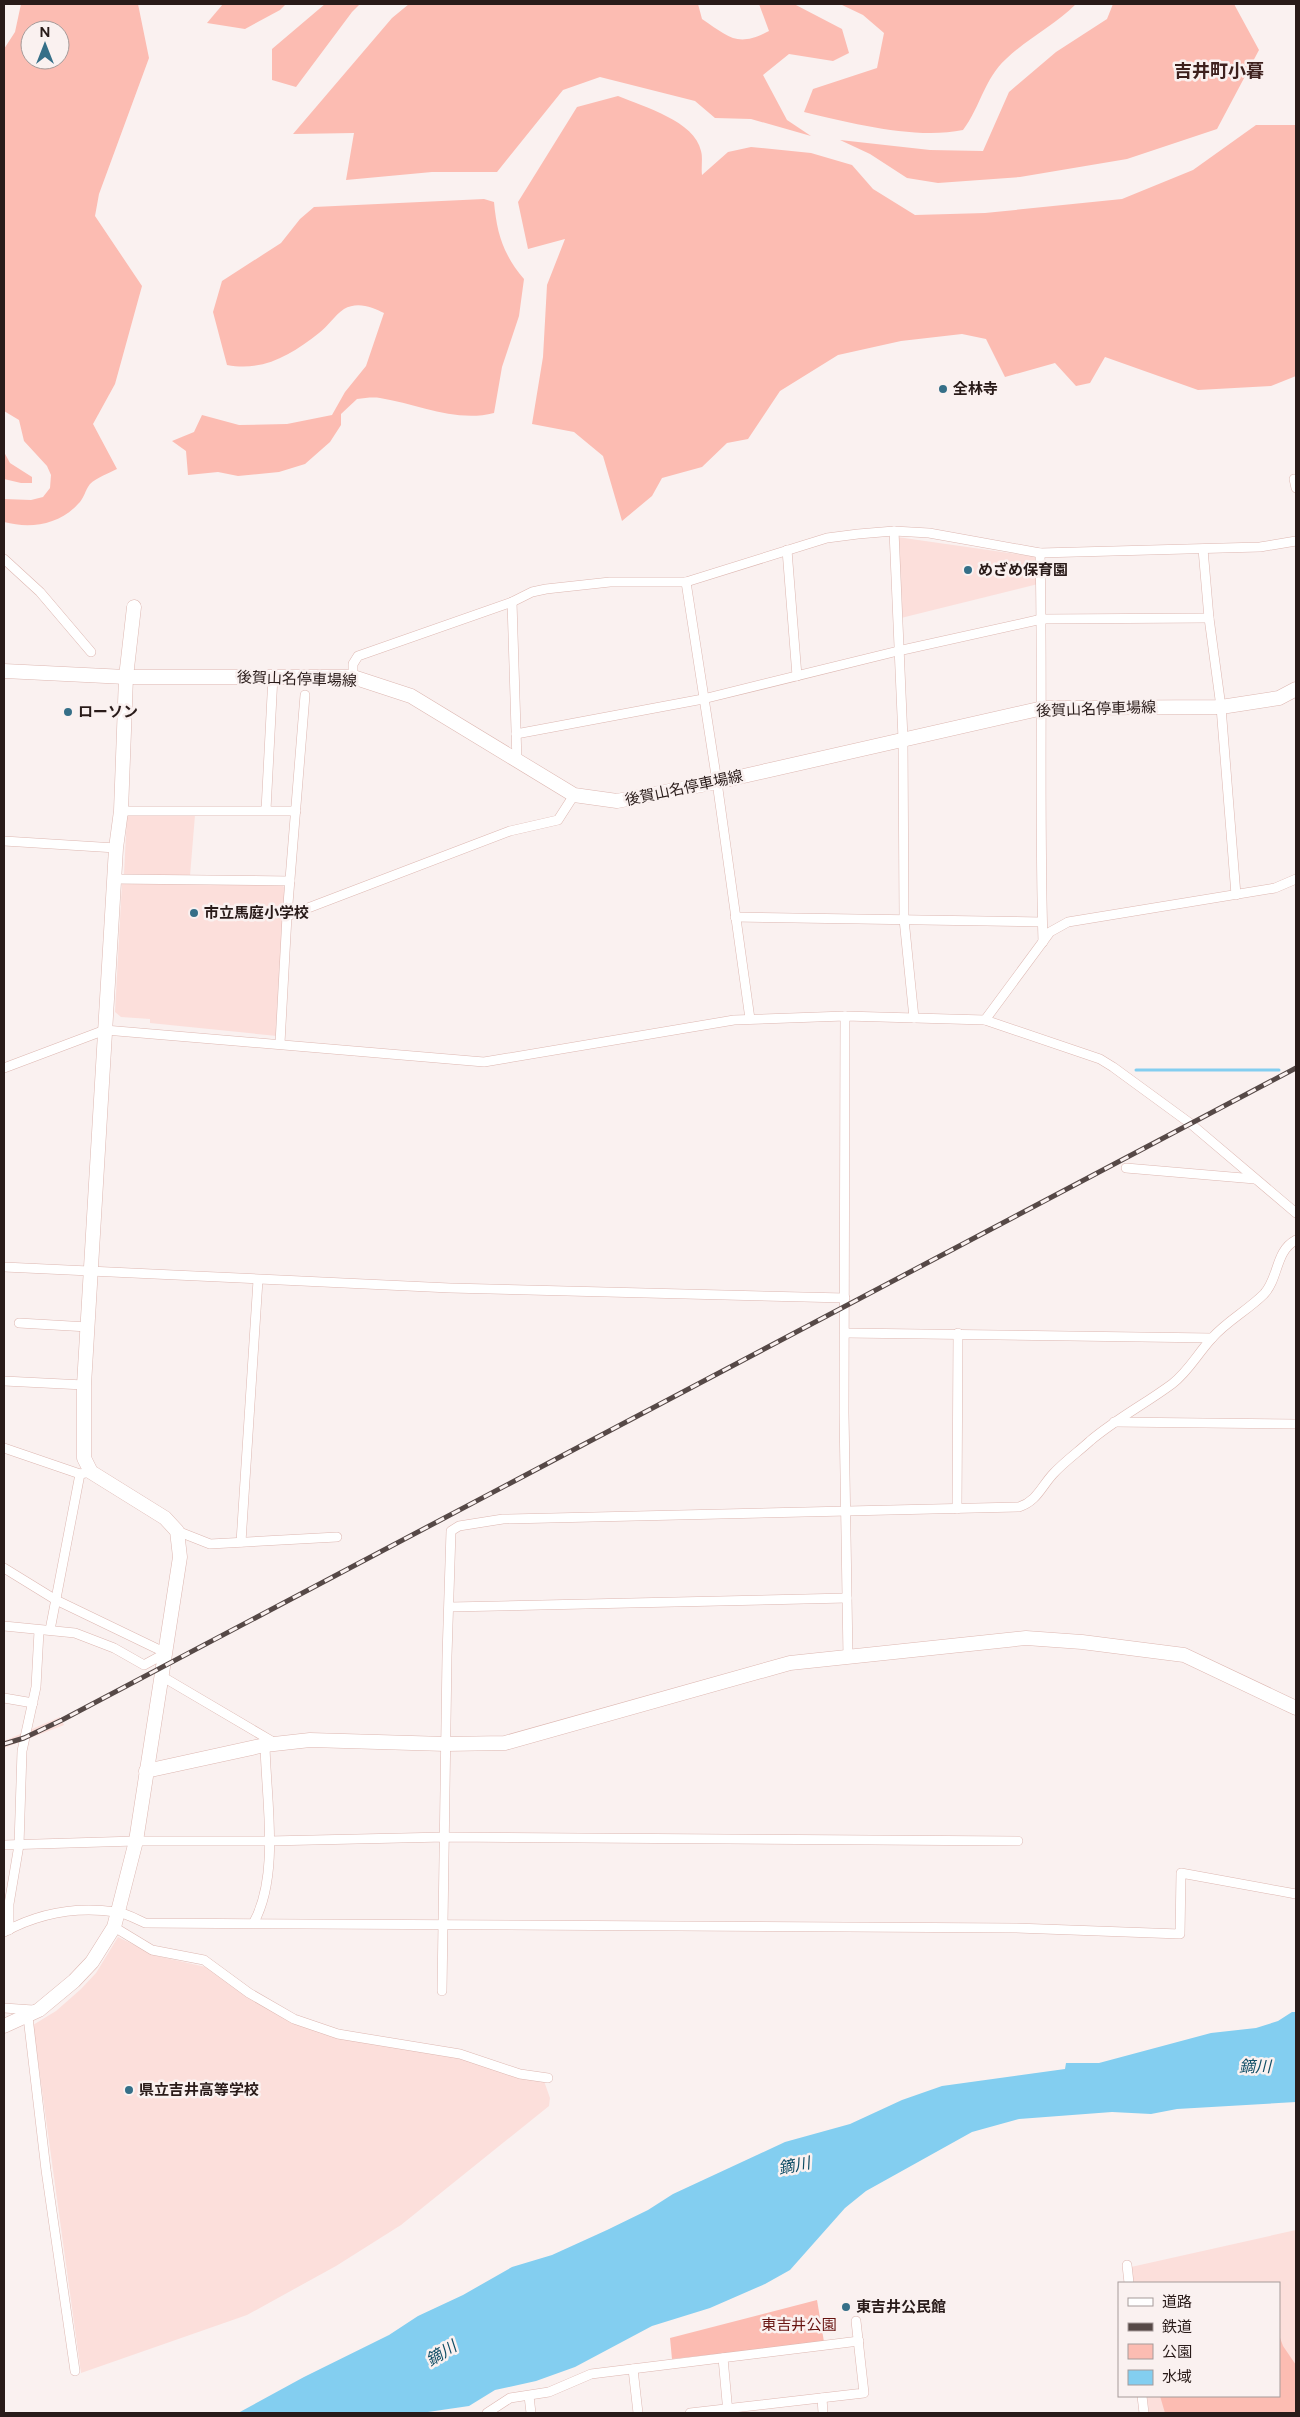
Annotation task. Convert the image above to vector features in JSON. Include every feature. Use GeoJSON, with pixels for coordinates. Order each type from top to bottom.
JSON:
{"type":"FeatureCollection","features":[{"type":"Feature","properties":{"kind":"street"},"geometry":{"type":"LineString","coordinates":[[1296,478],[1294,479],[1296,488]]}},
{"type":"Feature","properties":{"kind":"street"},"geometry":{"type":"LineString","coordinates":[[894,531],[903,739],[902,832],[904,919],[914,1018]]}},
{"type":"Feature","properties":{"kind":"street"},"geometry":{"type":"LineString","coordinates":[[353,678],[352,664],[358,656],[512,602],[532,592],[610,582],[686,582],[827,538],[894,531],[929,533],[1040,553],[1260,547],[1296,541]]}},
{"type":"Feature","properties":{"kind":"street"},"geometry":{"type":"LineString","coordinates":[[1203,549],[1209,618],[1221,706],[1236,895]]}},
{"type":"Feature","properties":{"kind":"street"},"geometry":{"type":"LineString","coordinates":[[787,550],[797,676]]}},
{"type":"Feature","properties":{"kind":"street"},"geometry":{"type":"LineString","coordinates":[[1040,553],[1043,708],[1040,829],[1042,942]]}},
{"type":"Feature","properties":{"kind":"street"},"geometry":{"type":"LineString","coordinates":[[4,559],[40,592],[91,652]]}},
{"type":"Feature","properties":{"kind":"street"},"geometry":{"type":"LineString","coordinates":[[686,582],[717,782],[750,1019]]}},
{"type":"Feature","properties":{"kind":"street"},"geometry":{"type":"LineString","coordinates":[[512,602],[517,762]]}},
{"type":"Feature","properties":{"kind":"street"},"geometry":{"type":"LineString","coordinates":[[50,1630],[85,1473],[84,1385],[114,879],[120,811],[126,677],[134,607]]}},
{"type":"Feature","properties":{"kind":"street"},"geometry":{"type":"LineString","coordinates":[[516,734],[703,699],[898,651],[1042,619],[1209,618]]}},
{"type":"Feature","properties":{"kind":"street","name":"後賀山名停車場線"},"geometry":{"type":"LineString","coordinates":[[4,671],[126,677],[273,676],[353,678],[411,696],[574,795],[617,801],[717,782],[1043,708],[1221,706],[1279,698],[1296,690]]}},
{"type":"Feature","properties":{"kind":"street"},"geometry":{"type":"LineString","coordinates":[[266,810],[273,676]]}},
{"type":"Feature","properties":{"kind":"street"},"geometry":{"type":"LineString","coordinates":[[280,1043],[287,916],[305,695]]}},
{"type":"Feature","properties":{"kind":"street"},"geometry":{"type":"LineString","coordinates":[[287,916],[510,831],[558,820],[574,795]]}},
{"type":"Feature","properties":{"kind":"street"},"geometry":{"type":"LineString","coordinates":[[120,811],[296,811]]}},
{"type":"Feature","properties":{"kind":"street"},"geometry":{"type":"LineString","coordinates":[[4,841],[116,848]]}},
{"type":"Feature","properties":{"kind":"street"},"geometry":{"type":"LineString","coordinates":[[114,879],[290,880]]}},
{"type":"Feature","properties":{"kind":"street"},"geometry":{"type":"LineString","coordinates":[[985,1020],[1050,932],[1068,922],[1274,888],[1296,879]]}},
{"type":"Feature","properties":{"kind":"street"},"geometry":{"type":"LineString","coordinates":[[735,917],[1042,922]]}},
{"type":"Feature","properties":{"kind":"street"},"geometry":{"type":"LineString","coordinates":[[4,1068],[105,1030],[280,1043],[484,1062],[750,1019],[845,1016],[985,1020],[1100,1059],[1120,1071],[1190,1124],[1296,1213]]}},
{"type":"Feature","properties":{"kind":"street"},"geometry":{"type":"LineString","coordinates":[[845,1016],[848,1657]]}},
{"type":"Feature","properties":{"kind":"street"},"geometry":{"type":"LineString","coordinates":[[1126,1168],[1255,1179]]}},
{"type":"Feature","properties":{"kind":"street"},"geometry":{"type":"LineString","coordinates":[[442,1990],[447,1656],[451,1531],[459,1526],[503,1519],[957,1509],[1019,1507],[1029,1504],[1040,1493],[1053,1474],[1114,1422],[1173,1383],[1196,1360],[1212,1338],[1268,1290],[1272,1285],[1281,1255],[1291,1242],[1296,1240]]}},
{"type":"Feature","properties":{"kind":"street"},"geometry":{"type":"LineString","coordinates":[[4,1267],[258,1280],[845,1298]]}},
{"type":"Feature","properties":{"kind":"street"},"geometry":{"type":"LineString","coordinates":[[241,1542],[258,1280]]}},
{"type":"Feature","properties":{"kind":"street"},"geometry":{"type":"LineString","coordinates":[[18,1323],[88,1327]]}},
{"type":"Feature","properties":{"kind":"street"},"geometry":{"type":"LineString","coordinates":[[846,1333],[958,1333],[1212,1338]]}},
{"type":"Feature","properties":{"kind":"street"},"geometry":{"type":"LineString","coordinates":[[957,1509],[958,1333]]}},
{"type":"Feature","properties":{"kind":"street"},"geometry":{"type":"LineString","coordinates":[[4,1381],[84,1385]]}},
{"type":"Feature","properties":{"kind":"street"},"geometry":{"type":"LineString","coordinates":[[1114,1422],[1296,1424]]}},
{"type":"Feature","properties":{"kind":"street"},"geometry":{"type":"LineString","coordinates":[[4,1448],[85,1473],[165,1518],[177,1530],[210,1544],[338,1537]]}},
{"type":"Feature","properties":{"kind":"street"},"geometry":{"type":"LineString","coordinates":[[4,2026],[33,2014],[74,1981],[92,1962],[114,1927],[136,1841],[146,1770],[163,1676],[180,1557],[177,1530]]}},
{"type":"Feature","properties":{"kind":"street"},"geometry":{"type":"LineString","coordinates":[[4,1568],[56,1600],[166,1653]]}},
{"type":"Feature","properties":{"kind":"street"},"geometry":{"type":"LineString","coordinates":[[450,1607],[847,1598]]}},
{"type":"Feature","properties":{"kind":"street"},"geometry":{"type":"LineString","coordinates":[[4,1626],[50,1630],[83,1636],[114,1648],[144,1665],[166,1653]]}},
{"type":"Feature","properties":{"kind":"street"},"geometry":{"type":"LineString","coordinates":[[6,1931],[19,1845],[22,1750],[33,1703],[39,1630]]}},
{"type":"Feature","properties":{"kind":"street"},"geometry":{"type":"LineString","coordinates":[[146,1770],[270,1744],[310,1740],[446,1744],[520,1740],[790,1663],[1026,1638],[1082,1642],[1184,1655],[1296,1708]]}},
{"type":"Feature","properties":{"kind":"street"},"geometry":{"type":"LineString","coordinates":[[163,1676],[270,1744]]}},
{"type":"Feature","properties":{"kind":"street"},"geometry":{"type":"LineString","coordinates":[[4,1698],[33,1703]]}},
{"type":"Feature","properties":{"kind":"street"},"geometry":{"type":"LineString","coordinates":[[254,1922],[261,1909],[264,1894],[269,1841],[270,1744]]}},
{"type":"Feature","properties":{"kind":"street"},"geometry":{"type":"LineString","coordinates":[[4,1845],[136,1841],[269,1841],[445,1837],[1018,1841]]}},
{"type":"Feature","properties":{"kind":"street"},"geometry":{"type":"LineString","coordinates":[[6,1931],[33,1918],[66,1911],[118,1912],[145,1923],[254,1922],[1015,1928],[1180,1934],[1181,1873],[1296,1894]]}},
{"type":"Feature","properties":{"kind":"street"},"geometry":{"type":"LineString","coordinates":[[114,1927],[152,1950],[204,1960],[249,1993],[294,2019],[338,2034],[460,2054],[520,2074],[548,2078]]}},
{"type":"Feature","properties":{"kind":"street"},"geometry":{"type":"LineString","coordinates":[[4,2008],[33,2014]]}},
{"type":"Feature","properties":{"kind":"street"},"geometry":{"type":"LineString","coordinates":[[33,2014],[46,2170],[75,2371]]}},
{"type":"Feature","properties":{"kind":"street"},"geometry":{"type":"LineString","coordinates":[[1127,2265],[1130,2282]]}},
{"type":"Feature","properties":{"kind":"street"},"geometry":{"type":"LineString","coordinates":[[690,2413],[728,2411],[864,2393],[856,2321]]}},
{"type":"Feature","properties":{"kind":"street"},"geometry":{"type":"LineString","coordinates":[[487,2413],[510,2398],[549,2392],[591,2374],[859,2341]]}},
{"type":"Feature","properties":{"kind":"street"},"geometry":{"type":"LineString","coordinates":[[723,2358],[728,2411]]}},
{"type":"Feature","properties":{"kind":"street"},"geometry":{"type":"LineString","coordinates":[[633,2369],[638,2413]]}},
{"type":"Feature","properties":{"kind":"street"},"geometry":{"type":"LineString","coordinates":[[529,2396],[531,2413]]}},
{"type":"Feature","properties":{"kind":"street"},"geometry":{"type":"LineString","coordinates":[[1142,2397],[1144,2413]]}},
{"type":"Feature","properties":{"kind":"street"},"geometry":{"type":"LineString","coordinates":[[822,2398],[823,2413]]}},
{"type":"Feature","properties":{"kind":"shaded area","name":"めざめ保育園"},"geometry":{"type":"Polygon","coordinates":[[[897,537],[1038,557],[1038,584],[901,618],[897,537]]]}},
{"type":"Feature","properties":{"kind":"shaded area"},"geometry":{"type":"Polygon","coordinates":[[[127,815],[195,815],[190,876],[124,874],[127,815]]]}},
{"type":"Feature","properties":{"kind":"shaded area"},"geometry":{"type":"Polygon","coordinates":[[[122,883],[282,884],[285,889],[277,1036],[150,1023],[150,1019],[121,1017],[115,1012],[122,883]]]}},
{"type":"Feature","properties":{"kind":"shaded area"},"geometry":{"type":"Polygon","coordinates":[[[60,1717],[64,1725],[4,1748],[4,1741],[60,1717]]]}},
{"type":"Feature","properties":{"kind":"shaded area"},"geometry":{"type":"Polygon","coordinates":[[[118,1937],[157,1956],[206,1967],[247,1996],[292,2022],[460,2056],[544,2081],[550,2098],[549,2106],[401,2225],[336,2266],[247,2315],[81,2373],[33,2025],[56,2011],[81,1989],[96,1973],[118,1937]]]}},
{"type":"Feature","properties":{"kind":"shaded area"},"geometry":{"type":"Polygon","coordinates":[[[1296,2230],[1296,2413],[1149,2413],[1147,2397],[1280,2397],[1280,2282],[1133,2282],[1131,2267],[1296,2230]]]}},
{"type":"Feature","properties":{"kind":"green space"},"geometry":{"type":"Polygon","coordinates":[[[21,4],[138,4],[149,58],[99,194],[95,216],[142,286],[115,384],[93,424],[117,469],[90,484],[80,502],[62,517],[44,524],[34,525],[4,522],[4,499],[31,500],[43,497],[50,488],[51,475],[47,466],[24,441],[19,420],[4,411],[4,49],[15,32],[21,4]]]}},
{"type":"Feature","properties":{"kind":"green space"},"geometry":{"type":"Polygon","coordinates":[[[223,4],[286,4],[280,10],[245,29],[207,23],[223,4]]]}},
{"type":"Feature","properties":{"kind":"green space"},"geometry":{"type":"Polygon","coordinates":[[[325,4],[360,4],[296,87],[272,80],[272,49],[325,4]]]}},
{"type":"Feature","properties":{"kind":"green space"},"geometry":{"type":"Polygon","coordinates":[[[409,4],[698,4],[702,19],[734,38],[749,39],[769,31],[759,4],[794,4],[842,29],[849,53],[833,61],[789,54],[763,75],[787,120],[811,136],[751,119],[715,118],[695,101],[600,77],[563,90],[497,172],[432,172],[346,180],[354,133],[293,134],[392,18],[409,4]]]}},
{"type":"Feature","properties":{"kind":"green space"},"geometry":{"type":"Polygon","coordinates":[[[840,4],[1076,4],[1006,59],[987,84],[963,130],[945,133],[925,133],[884,129],[804,112],[813,89],[877,68],[884,33],[863,15],[840,4]]]}},
{"type":"Feature","properties":{"kind":"green space"},"geometry":{"type":"Polygon","coordinates":[[[1113,4],[1234,4],[1259,50],[1217,129],[1127,159],[1020,177],[938,183],[907,178],[870,154],[840,140],[930,150],[983,151],[1009,92],[1056,52],[1107,19],[1113,4]]]}},
{"type":"Feature","properties":{"kind":"green space"},"geometry":{"type":"Polygon","coordinates":[[[618,96],[667,116],[689,131],[697,140],[701,151],[702,175],[728,152],[751,147],[811,153],[852,165],[873,189],[915,215],[985,213],[1122,199],[1193,170],[1256,125],[1296,125],[1296,376],[1271,386],[1198,390],[1105,357],[1090,383],[1076,386],[1055,363],[1005,377],[986,339],[962,334],[901,341],[838,355],[780,391],[748,439],[727,443],[702,467],[662,478],[652,496],[622,521],[603,456],[574,432],[532,424],[543,357],[547,285],[565,239],[528,249],[518,202],[577,107],[618,96]]]}},
{"type":"Feature","properties":{"kind":"green space"},"geometry":{"type":"Polygon","coordinates":[[[484,199],[494,202],[502,243],[511,261],[524,279],[519,316],[502,367],[494,413],[466,416],[437,412],[380,398],[357,399],[341,414],[341,425],[330,442],[305,464],[279,472],[238,476],[218,472],[188,475],[186,451],[172,441],[194,432],[202,415],[239,425],[287,424],[332,415],[345,392],[366,366],[384,313],[365,306],[354,305],[341,311],[319,333],[287,355],[265,364],[253,366],[227,365],[213,312],[222,281],[281,243],[300,219],[314,207],[484,199]]]}},
{"type":"Feature","properties":{"kind":"green space"},"geometry":{"type":"Polygon","coordinates":[[[4,452],[10,463],[32,477],[32,483],[21,483],[4,479],[4,452]]]}},
{"type":"Feature","properties":{"kind":"green space","name":"東吉井公園"},"geometry":{"type":"Polygon","coordinates":[[[817,2300],[824,2342],[672,2359],[670,2338],[817,2300]]]}},
{"type":"Feature","properties":{"kind":"green space"},"geometry":{"type":"Polygon","coordinates":[[[1280,2338],[1283,2346],[1296,2365],[1296,2413],[1165,2413],[1160,2397],[1280,2397],[1280,2338]]]}},
{"type":"Feature","properties":{"kind":"water","name":"鏑川"},"geometry":{"type":"Polygon","coordinates":[[[1292,2012],[1296,2012],[1296,2102],[1177,2109],[1151,2114],[1112,2112],[1019,2119],[972,2132],[866,2191],[845,2208],[790,2270],[765,2284],[710,2308],[652,2326],[575,2367],[536,2381],[495,2390],[469,2406],[421,2413],[238,2413],[304,2377],[389,2335],[418,2316],[463,2295],[512,2267],[552,2255],[607,2230],[648,2210],[673,2194],[785,2142],[850,2124],[902,2100],[942,2086],[1065,2069],[1066,2063],[1099,2063],[1211,2033],[1256,2028],[1278,2021],[1292,2012]]]}},
{"type":"Feature","properties":{"kind":"waterway"},"geometry":{"type":"LineString","coordinates":[[1136,1070],[1279,1070]]}},
{"type":"Feature","properties":{"kind":"railway"},"geometry":{"type":"LineString","coordinates":[[4,1744],[24,1738],[62,1720],[1296,1068]]}},
{"type":"Feature","properties":{"kind":"place","name":"全林寺"},"geometry":{"type":"Point","coordinates":[943,389]}},
{"type":"Feature","properties":{"kind":"place","name":"めざめ保育園"},"geometry":{"type":"Point","coordinates":[968,570]}},
{"type":"Feature","properties":{"kind":"place","name":"ローソン"},"geometry":{"type":"Point","coordinates":[68,712]}},
{"type":"Feature","properties":{"kind":"place","name":"市立馬庭小学校"},"geometry":{"type":"Point","coordinates":[194,913]}},
{"type":"Feature","properties":{"kind":"place","name":"県立吉井高等学校"},"geometry":{"type":"Point","coordinates":[129,2090]}},
{"type":"Feature","properties":{"kind":"place","name":"東吉井公民館"},"geometry":{"type":"Point","coordinates":[846,2307]}},
{"type":"Feature","properties":{"kind":"district","name":"吉井町小暮"},"geometry":{"type":"Point","coordinates":[1219,71]}}]}
